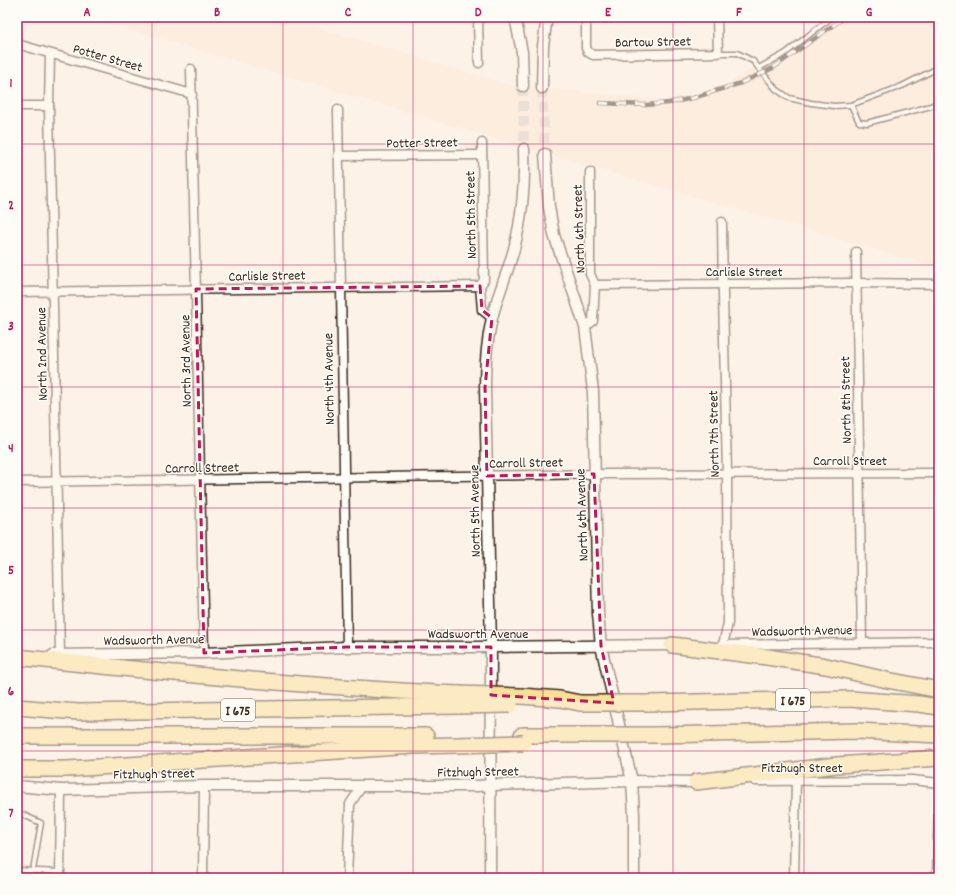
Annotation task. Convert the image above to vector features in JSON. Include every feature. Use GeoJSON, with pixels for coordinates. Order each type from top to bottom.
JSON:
{"type":"FeatureCollection","features":[{"type":"Feature","properties":{"kind":"highway"},"geometry":{"type":"LineString","coordinates":[[672,645],[826,666],[939,690]]}},
{"type":"Feature","properties":{"kind":"highway"},"geometry":{"type":"LineString","coordinates":[[17,656],[157,672],[459,700]]}},
{"type":"Feature","properties":{"kind":"highway","name":"I 675"},"geometry":{"type":"LineString","coordinates":[[17,707],[78,712],[459,700],[560,699],[580,703],[648,703],[850,699],[920,704],[939,707]]}},
{"type":"Feature","properties":{"kind":"highway","name":"I 675"},"geometry":{"type":"LineString","coordinates":[[17,736],[458,740],[522,739],[586,735],[856,732],[939,735]]}},
{"type":"Feature","properties":{"kind":"highway"},"geometry":{"type":"LineString","coordinates":[[17,769],[68,769],[413,746],[458,740]]}},
{"type":"Feature","properties":{"kind":"highway"},"geometry":{"type":"LineString","coordinates":[[696,782],[836,765],[939,758]]}},
{"type":"Feature","properties":{"kind":"street"},"geometry":{"type":"LineString","coordinates":[[478,17],[479,63]]}},
{"type":"Feature","properties":{"kind":"street"},"geometry":{"type":"LineString","coordinates":[[515,17],[522,52],[523,86]]}},
{"type":"Feature","properties":{"kind":"street"},"geometry":{"type":"LineString","coordinates":[[542,88],[543,46],[547,17]]}},
{"type":"Feature","properties":{"kind":"street","name":"Bartow Street"},"geometry":{"type":"LineString","coordinates":[[586,17],[586,48],[588,52],[593,55],[718,53]]}},
{"type":"Feature","properties":{"kind":"street"},"geometry":{"type":"LineString","coordinates":[[718,17],[718,53]]}},
{"type":"Feature","properties":{"kind":"street","name":"Potter Street"},"geometry":{"type":"LineString","coordinates":[[17,44],[192,94]]}},
{"type":"Feature","properties":{"kind":"street","name":"North 2nd Avenue"},"geometry":{"type":"LineString","coordinates":[[50,54],[49,106],[60,655]]}},
{"type":"Feature","properties":{"kind":"street","name":"North 3rd Avenue"},"geometry":{"type":"LineString","coordinates":[[192,69],[204,652]]}},
{"type":"Feature","properties":{"kind":"street"},"geometry":{"type":"LineString","coordinates":[[17,106],[49,106]]}},
{"type":"Feature","properties":{"kind":"street","name":"North 4th Avenue"},"geometry":{"type":"LineString","coordinates":[[338,110],[347,647]]}},
{"type":"Feature","properties":{"kind":"street","name":"North 5th Street"},"geometry":{"type":"LineString","coordinates":[[480,286],[484,280],[482,143]]}},
{"type":"Feature","properties":{"kind":"street","name":"North 5th Avenue"},"geometry":{"type":"LineString","coordinates":[[490,878],[491,648],[485,373],[492,318],[515,246],[522,214],[525,183],[524,148]]}},
{"type":"Feature","properties":{"kind":"street","name":"North 6th Avenue"},"geometry":{"type":"LineString","coordinates":[[545,154],[549,208],[554,234],[585,326],[593,391],[598,614],[601,646],[632,781],[634,815],[634,878]]}},
{"type":"Feature","properties":{"kind":"street","name":"Potter Street"},"geometry":{"type":"LineString","coordinates":[[338,156],[482,155]]}},
{"type":"Feature","properties":{"kind":"street","name":"North 6th Street"},"geometry":{"type":"LineString","coordinates":[[590,172],[590,274],[595,285]]}},
{"type":"Feature","properties":{"kind":"street","name":"North 7th Street"},"geometry":{"type":"LineString","coordinates":[[722,222],[722,284],[727,473],[728,623],[723,645]]}},
{"type":"Feature","properties":{"kind":"street","name":"North 8th Street"},"geometry":{"type":"LineString","coordinates":[[856,252],[862,643]]}},
{"type":"Feature","properties":{"kind":"street","name":"Carlisle Street"},"geometry":{"type":"LineString","coordinates":[[595,285],[856,283],[939,284]]}},
{"type":"Feature","properties":{"kind":"street"},"geometry":{"type":"LineString","coordinates":[[585,326],[593,322],[595,285]]}},
{"type":"Feature","properties":{"kind":"street"},"geometry":{"type":"LineString","coordinates":[[480,286],[482,310],[492,318]]}},
{"type":"Feature","properties":{"kind":"street","name":"Carlisle Street"},"geometry":{"type":"LineString","coordinates":[[17,292],[480,286]]}},
{"type":"Feature","properties":{"kind":"street","name":"Carroll Street"},"geometry":{"type":"LineString","coordinates":[[17,482],[201,481],[594,474],[939,473]]}},
{"type":"Feature","properties":{"kind":"street","name":"Wadsworth Avenue"},"geometry":{"type":"LineString","coordinates":[[17,656],[347,647],[491,648],[939,642]]}},
{"type":"Feature","properties":{"kind":"street","name":"Fitzhugh Street"},"geometry":{"type":"LineString","coordinates":[[17,786],[60,790],[204,786],[478,786],[632,781],[696,782],[912,780],[939,783]]}},
{"type":"Feature","properties":{"kind":"street"},"geometry":{"type":"LineString","coordinates":[[794,878],[796,781]]}},
{"type":"Feature","properties":{"kind":"street"},"geometry":{"type":"LineString","coordinates":[[203,878],[204,786]]}},
{"type":"Feature","properties":{"kind":"street"},"geometry":{"type":"LineString","coordinates":[[347,878],[350,804],[362,786]]}},
{"type":"Feature","properties":{"kind":"street"},"geometry":{"type":"LineString","coordinates":[[60,790],[60,875]]}},
{"type":"Feature","properties":{"kind":"street"},"geometry":{"type":"LineString","coordinates":[[937,878],[939,805]]}},
{"type":"Feature","properties":{"kind":"lane"},"geometry":{"type":"LineString","coordinates":[[759,68],[786,53],[832,17]]}},
{"type":"Feature","properties":{"kind":"lane"},"geometry":{"type":"LineString","coordinates":[[718,53],[737,53],[753,61],[776,88],[789,98],[834,106],[851,105],[902,86],[936,69]]}},
{"type":"Feature","properties":{"kind":"lane"},"geometry":{"type":"LineString","coordinates":[[851,105],[859,122],[867,123],[931,106],[939,102]]}},
{"type":"Feature","properties":{"kind":"lane"},"geometry":{"type":"LineString","coordinates":[[17,786],[17,791]]}},
{"type":"Feature","properties":{"kind":"lane"},"geometry":{"type":"LineString","coordinates":[[17,812],[41,823],[33,870]]}},
{"type":"Feature","properties":{"kind":"lane"},"geometry":{"type":"LineString","coordinates":[[17,870],[33,870],[60,875]]}},
{"type":"Feature","properties":{"kind":"highlighted area"},"geometry":{"type":"Polygon","coordinates":[[[480,286],[482,310],[492,318],[485,387],[487,476],[594,474],[601,646],[614,703],[491,695],[491,647],[347,647],[204,653],[196,289],[480,286]]]}},
{"type":"Feature","properties":{"kind":"shaded area"},"geometry":{"type":"Polygon","coordinates":[[[87,17],[283,17],[507,84],[662,100],[691,95],[723,86],[794,41],[826,17],[939,17],[939,268],[554,156],[87,17]]]}},
{"type":"Feature","properties":{"kind":"tunnel"},"geometry":{"type":"LineString","coordinates":[[523,86],[524,149]]}},
{"type":"Feature","properties":{"kind":"tunnel"},"geometry":{"type":"LineString","coordinates":[[542,88],[545,154]]}},
{"type":"Feature","properties":{"kind":"railway"},"geometry":{"type":"LineString","coordinates":[[600,103],[646,105],[669,103],[693,98],[741,83],[773,68],[845,17]]}}]}
